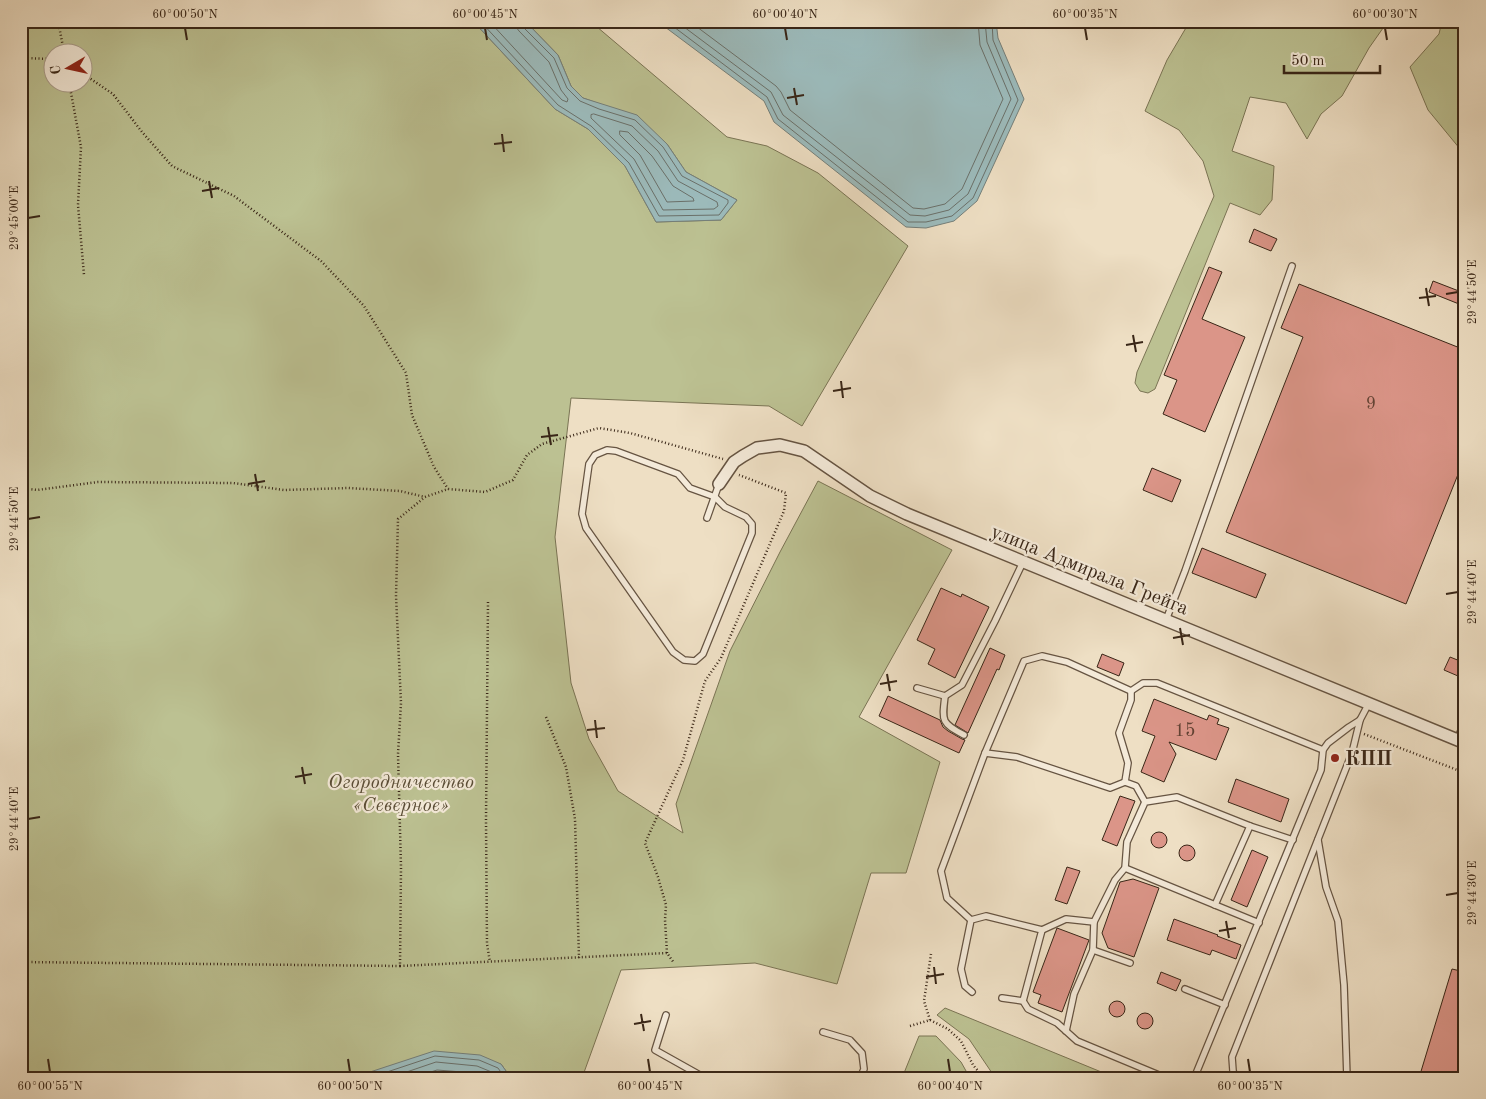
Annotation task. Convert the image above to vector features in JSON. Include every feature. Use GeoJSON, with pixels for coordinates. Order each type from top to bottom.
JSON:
{"type":"FeatureCollection","features":[{"type":"Feature","properties":{"kind":"street","name":"улица Адмирала Грейга"},"geometry":{"type":"LineString","coordinates":[[719,484],[731,467],[758,448],[780,445],[804,451],[870,496],[906,514],[1461,741]]}},
{"type":"Feature","properties":{"kind":"lane"},"geometry":{"type":"LineString","coordinates":[[1166,620],[1292,266]]}},
{"type":"Feature","properties":{"kind":"lane"},"geometry":{"type":"LineString","coordinates":[[607,450],[616,452],[678,474],[690,488],[715,497],[725,507],[746,517],[752,524],[752,533],[703,654],[695,661],[684,660],[673,652],[586,528],[582,514],[589,464],[595,455],[607,450]]}},
{"type":"Feature","properties":{"kind":"lane"},"geometry":{"type":"LineString","coordinates":[[707,518],[719,484]]}},
{"type":"Feature","properties":{"kind":"lane"},"geometry":{"type":"LineString","coordinates":[[917,688],[945,696],[962,685],[1023,562]]}},
{"type":"Feature","properties":{"kind":"lane"},"geometry":{"type":"LineString","coordinates":[[971,920],[947,898],[940,870],[985,753],[1024,661],[1042,656],[1067,662],[1131,691]]}},
{"type":"Feature","properties":{"kind":"lane"},"geometry":{"type":"LineString","coordinates":[[1131,691],[1143,683],[1157,683],[1323,750]]}},
{"type":"Feature","properties":{"kind":"lane"},"geometry":{"type":"LineString","coordinates":[[1125,782],[1128,763],[1119,733],[1131,700],[1131,691]]}},
{"type":"Feature","properties":{"kind":"lane"},"geometry":{"type":"LineString","coordinates":[[945,696],[943,715],[947,726],[964,735]]}},
{"type":"Feature","properties":{"kind":"lane"},"geometry":{"type":"LineString","coordinates":[[1236,1078],[1233,1071],[1232,1057],[1352,753],[1360,720],[1368,703]]}},
{"type":"Feature","properties":{"kind":"lane"},"geometry":{"type":"LineString","coordinates":[[1192,1078],[1195,1076],[1225,1005],[1321,770],[1323,750],[1328,743],[1360,720]]}},
{"type":"Feature","properties":{"kind":"lane"},"geometry":{"type":"LineString","coordinates":[[1461,741],[1465,721]]}},
{"type":"Feature","properties":{"kind":"lane"},"geometry":{"type":"LineString","coordinates":[[985,753],[1017,757],[1110,788],[1125,782],[1136,786],[1145,802]]}},
{"type":"Feature","properties":{"kind":"lane"},"geometry":{"type":"LineString","coordinates":[[1145,802],[1177,797],[1250,826],[1292,840]]}},
{"type":"Feature","properties":{"kind":"lane"},"geometry":{"type":"LineString","coordinates":[[1066,1030],[1074,994],[1093,950],[1094,922],[1115,880],[1125,868],[1127,842],[1145,802]]}},
{"type":"Feature","properties":{"kind":"lane"},"geometry":{"type":"LineString","coordinates":[[1215,905],[1250,826]]}},
{"type":"Feature","properties":{"kind":"lane"},"geometry":{"type":"LineString","coordinates":[[1318,840],[1326,887],[1338,921],[1344,985],[1347,1078]]}},
{"type":"Feature","properties":{"kind":"lane"},"geometry":{"type":"LineString","coordinates":[[1125,868],[1258,922]]}},
{"type":"Feature","properties":{"kind":"lane"},"geometry":{"type":"LineString","coordinates":[[971,920],[986,916],[1042,930],[1066,920],[1094,922]]}},
{"type":"Feature","properties":{"kind":"lane"},"geometry":{"type":"LineString","coordinates":[[971,920],[961,969],[966,986],[972,992]]}},
{"type":"Feature","properties":{"kind":"lane"},"geometry":{"type":"LineString","coordinates":[[1042,930],[1023,1001],[1028,1009],[1057,1023],[1077,1041],[1166,1078]]}},
{"type":"Feature","properties":{"kind":"lane"},"geometry":{"type":"LineString","coordinates":[[1093,950],[1130,963]]}},
{"type":"Feature","properties":{"kind":"lane"},"geometry":{"type":"LineString","coordinates":[[1185,989],[1225,1005]]}},
{"type":"Feature","properties":{"kind":"lane"},"geometry":{"type":"LineString","coordinates":[[1002,998],[1023,1001]]}},
{"type":"Feature","properties":{"kind":"lane"},"geometry":{"type":"LineString","coordinates":[[666,1015],[655,1050],[705,1078]]}},
{"type":"Feature","properties":{"kind":"lane"},"geometry":{"type":"LineString","coordinates":[[823,1032],[850,1040],[862,1053],[864,1070],[860,1078]]}},
{"type":"Feature","properties":{"kind":"path"},"geometry":{"type":"LineString","coordinates":[[59,21],[62,42]]}},
{"type":"Feature","properties":{"kind":"path"},"geometry":{"type":"LineString","coordinates":[[21,58],[42,59]]}},
{"type":"Feature","properties":{"kind":"path"},"geometry":{"type":"LineString","coordinates":[[92,80],[113,94],[142,132],[172,166],[234,196],[321,260],[364,306],[406,373],[412,415],[434,467],[448,488]]}},
{"type":"Feature","properties":{"kind":"path"},"geometry":{"type":"LineString","coordinates":[[71,92],[81,147],[78,205],[84,275]]}},
{"type":"Feature","properties":{"kind":"path"},"geometry":{"type":"LineString","coordinates":[[400,966],[401,868],[398,754],[401,703],[396,596],[398,519],[425,497],[448,488],[486,492],[514,480],[527,455],[542,444],[599,428],[630,433],[731,467],[786,493],[784,511],[721,658],[705,681],[682,760],[645,843],[666,905],[664,920],[667,953],[674,963]]}},
{"type":"Feature","properties":{"kind":"path"},"geometry":{"type":"LineString","coordinates":[[21,488],[37,490],[98,482],[233,482],[284,490],[348,488],[400,491],[425,497]]}},
{"type":"Feature","properties":{"kind":"path"},"geometry":{"type":"LineString","coordinates":[[488,602],[486,820],[487,944],[490,962]]}},
{"type":"Feature","properties":{"kind":"path"},"geometry":{"type":"LineString","coordinates":[[546,717],[566,767],[575,819],[578,958]]}},
{"type":"Feature","properties":{"kind":"path"},"geometry":{"type":"LineString","coordinates":[[1358,732],[1465,773]]}},
{"type":"Feature","properties":{"kind":"path"},"geometry":{"type":"LineString","coordinates":[[21,962],[400,966],[667,953]]}},
{"type":"Feature","properties":{"kind":"path"},"geometry":{"type":"LineString","coordinates":[[930,1020],[924,1000],[932,954]]}},
{"type":"Feature","properties":{"kind":"path"},"geometry":{"type":"LineString","coordinates":[[910,1026],[930,1020],[948,1029],[961,1041],[973,1065],[984,1078]]}},
{"type":"Feature","properties":{"kind":"green space","name":"Огородничество «Северное»"},"geometry":{"type":"Polygon","coordinates":[[[21,21],[473,21],[555,109],[588,129],[625,166],[656,222],[721,220],[737,200],[686,172],[667,144],[600,104],[583,98],[571,86],[558,55],[525,21],[590,21],[727,137],[767,146],[818,173],[908,246],[802,426],[769,406],[571,398],[555,537],[571,683],[589,739],[618,791],[683,833],[676,804],[730,651],[818,481],[952,550],[859,717],[940,762],[906,873],[871,873],[837,984],[755,963],[621,970],[582,1078],[511,1078],[501,1064],[367,1073],[359,1078],[21,1078],[21,21]]]}},
{"type":"Feature","properties":{"kind":"green space"},"geometry":{"type":"Polygon","coordinates":[[[1190,21],[1388,21],[1369,48],[1342,96],[1321,114],[1307,139],[1286,103],[1250,97],[1232,151],[1274,166],[1272,200],[1260,215],[1230,203],[1155,389],[1148,393],[1140,391],[1135,383],[1137,372],[1214,196],[1203,161],[1179,130],[1145,111],[1167,60],[1190,21]]]}},
{"type":"Feature","properties":{"kind":"green space"},"geometry":{"type":"Polygon","coordinates":[[[1442,21],[1465,21],[1465,155],[1428,110],[1410,67],[1439,34],[1442,21]]]}},
{"type":"Feature","properties":{"kind":"green space"},"geometry":{"type":"Polygon","coordinates":[[[945,1008],[1116,1078],[997,1078],[969,1039],[937,1015],[945,1008]]]}},
{"type":"Feature","properties":{"kind":"green space"},"geometry":{"type":"Polygon","coordinates":[[[919,1036],[936,1036],[961,1062],[970,1078],[902,1078],[919,1036]]]}},
{"type":"Feature","properties":{"kind":"water"},"geometry":{"type":"Polygon","coordinates":[[[473,21],[525,21],[558,55],[571,86],[583,98],[637,115],[667,144],[686,172],[737,200],[721,220],[656,222],[625,166],[588,129],[555,109],[473,21]]]}},
{"type":"Feature","properties":{"kind":"water"},"geometry":{"type":"Polygon","coordinates":[[[657,21],[996,21],[998,38],[1024,99],[977,201],[954,221],[926,228],[906,227],[774,122],[764,101],[657,21]]]}},
{"type":"Feature","properties":{"kind":"water"},"geometry":{"type":"Polygon","coordinates":[[[434,1051],[480,1055],[501,1064],[511,1078],[359,1078],[367,1073],[434,1051]]]}},
{"type":"Feature","properties":{"kind":"building"},"geometry":{"type":"Polygon","coordinates":[[[1254,229],[1277,239],[1271,251],[1249,242],[1254,229]]]}},
{"type":"Feature","properties":{"kind":"building"},"geometry":{"type":"Polygon","coordinates":[[[1209,267],[1222,272],[1202,319],[1245,337],[1205,432],[1163,414],[1177,380],[1164,375],[1209,267]]]}},
{"type":"Feature","properties":{"kind":"building"},"geometry":{"type":"Polygon","coordinates":[[[1433,281],[1464,293],[1459,304],[1429,292],[1433,281]]]}},
{"type":"Feature","properties":{"kind":"building"},"geometry":{"type":"Polygon","coordinates":[[[1299,284],[1465,350],[1465,457],[1406,604],[1226,532],[1303,337],[1281,328],[1299,284]]]}},
{"type":"Feature","properties":{"kind":"building"},"geometry":{"type":"Polygon","coordinates":[[[1152,468],[1181,480],[1172,502],[1143,490],[1152,468]]]}},
{"type":"Feature","properties":{"kind":"building"},"geometry":{"type":"Polygon","coordinates":[[[1202,548],[1266,574],[1256,598],[1192,573],[1202,548]]]}},
{"type":"Feature","properties":{"kind":"building"},"geometry":{"type":"Polygon","coordinates":[[[941,588],[961,597],[962,594],[989,607],[955,678],[928,664],[935,649],[917,640],[941,588]]]}},
{"type":"Feature","properties":{"kind":"building"},"geometry":{"type":"Polygon","coordinates":[[[990,648],[1005,655],[968,733],[955,725],[990,648]]]}},
{"type":"Feature","properties":{"kind":"building"},"geometry":{"type":"Polygon","coordinates":[[[1102,654],[1124,663],[1119,676],[1097,667],[1102,654]]]}},
{"type":"Feature","properties":{"kind":"building"},"geometry":{"type":"Polygon","coordinates":[[[1450,657],[1465,663],[1465,679],[1444,670],[1450,657]]]}},
{"type":"Feature","properties":{"kind":"building"},"geometry":{"type":"Polygon","coordinates":[[[888,696],[940,720],[943,727],[948,731],[965,740],[959,753],[879,716],[888,696]]]}},
{"type":"Feature","properties":{"kind":"building"},"geometry":{"type":"Polygon","coordinates":[[[1154,699],[1207,720],[1209,715],[1219,719],[1217,724],[1229,728],[1216,760],[1169,742],[1176,754],[1164,782],[1141,772],[1155,736],[1142,731],[1154,699]]]}},
{"type":"Feature","properties":{"kind":"building"},"geometry":{"type":"Polygon","coordinates":[[[1236,779],[1289,799],[1281,822],[1228,802],[1236,779]]]}},
{"type":"Feature","properties":{"kind":"building"},"geometry":{"type":"Polygon","coordinates":[[[1120,796],[1135,801],[1117,846],[1102,840],[1120,796]]]}},
{"type":"Feature","properties":{"kind":"building"},"geometry":{"type":"Polygon","coordinates":[[[1156,832],[1162,832],[1167,837],[1165,846],[1156,848],[1151,843],[1151,837],[1156,832]]]}},
{"type":"Feature","properties":{"kind":"building"},"geometry":{"type":"Polygon","coordinates":[[[1184,845],[1190,845],[1195,850],[1193,859],[1184,861],[1179,856],[1179,850],[1184,845]]]}},
{"type":"Feature","properties":{"kind":"building"},"geometry":{"type":"Polygon","coordinates":[[[1252,850],[1268,857],[1247,907],[1231,900],[1252,850]]]}},
{"type":"Feature","properties":{"kind":"building"},"geometry":{"type":"Polygon","coordinates":[[[1067,867],[1080,871],[1067,904],[1055,900],[1067,867]]]}},
{"type":"Feature","properties":{"kind":"building"},"geometry":{"type":"Polygon","coordinates":[[[1133,879],[1159,888],[1134,957],[1108,948],[1102,933],[1120,882],[1133,879]]]}},
{"type":"Feature","properties":{"kind":"building"},"geometry":{"type":"Polygon","coordinates":[[[1174,919],[1241,945],[1236,959],[1212,950],[1210,955],[1167,940],[1174,919]]]}},
{"type":"Feature","properties":{"kind":"building"},"geometry":{"type":"Polygon","coordinates":[[[1057,928],[1089,940],[1062,1012],[1038,1003],[1041,995],[1033,992],[1057,928]]]}},
{"type":"Feature","properties":{"kind":"building"},"geometry":{"type":"Polygon","coordinates":[[[1452,969],[1465,972],[1465,1042],[1462,1051],[1465,1052],[1465,1078],[1419,1078],[1452,969]]]}},
{"type":"Feature","properties":{"kind":"building"},"geometry":{"type":"Polygon","coordinates":[[[1161,972],[1181,980],[1176,991],[1157,983],[1161,972]]]}},
{"type":"Feature","properties":{"kind":"building"},"geometry":{"type":"Polygon","coordinates":[[[1114,1001],[1120,1001],[1125,1006],[1123,1015],[1114,1017],[1109,1012],[1109,1006],[1114,1001]]]}},
{"type":"Feature","properties":{"kind":"building"},"geometry":{"type":"Polygon","coordinates":[[[1142,1013],[1148,1013],[1153,1018],[1151,1027],[1142,1029],[1137,1024],[1137,1018],[1142,1013]]]}},
{"type":"Feature","properties":{"kind":"place","name":"КПП"},"geometry":{"type":"Point","coordinates":[1335,758]}}]}
